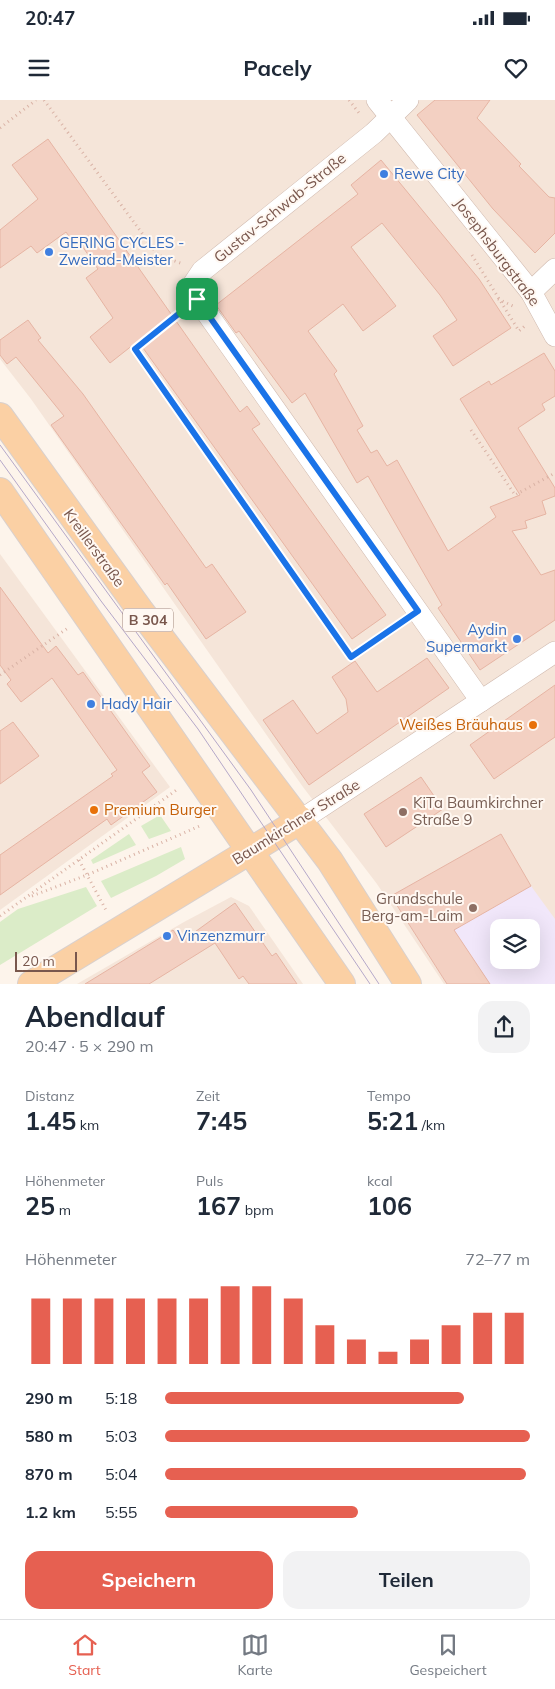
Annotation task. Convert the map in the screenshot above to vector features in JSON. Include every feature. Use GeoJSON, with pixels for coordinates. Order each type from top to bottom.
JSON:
{"type":"FeatureCollection","features":[{"type":"Feature","properties":{"kind":"main road","name":"Kreillerstraße"},"geometry":{"type":"LineString","coordinates":[[0,416],[163,641],[300,820]]}},
{"type":"Feature","properties":{"kind":"main road","name":"B 304"},"geometry":{"type":"LineString","coordinates":[[0,491],[342,984]]}},
{"type":"Feature","properties":{"kind":"main road","name":"Baumkirchner Straße"},"geometry":{"type":"LineString","coordinates":[[31,984],[300,820]]}},
{"type":"Feature","properties":{"kind":"main road","name":"B 304"},"geometry":{"type":"LineString","coordinates":[[300,820],[330,861],[408,984]]}},
{"type":"Feature","properties":{"kind":"street","name":"Josephsburgstraße"},"geometry":{"type":"LineString","coordinates":[[377,100],[532,292],[555,336]]}},
{"type":"Feature","properties":{"kind":"street","name":"Gustav-Schwab-Straße"},"geometry":{"type":"LineString","coordinates":[[197,299],[194,283],[202,271],[374,133],[408,100]]}},
{"type":"Feature","properties":{"kind":"street"},"geometry":{"type":"LineString","coordinates":[[532,292],[555,269]]}},
{"type":"Feature","properties":{"kind":"street"},"geometry":{"type":"LineString","coordinates":[[197,299],[481,701]]}},
{"type":"Feature","properties":{"kind":"street","name":"Baumkirchner Straße"},"geometry":{"type":"LineString","coordinates":[[300,820],[555,652]]}},
{"type":"Feature","properties":{"kind":"path"},"geometry":{"type":"LineString","coordinates":[[0,128],[36,100]]}},
{"type":"Feature","properties":{"kind":"path"},"geometry":{"type":"LineString","coordinates":[[44,100],[158,255],[202,271]]}},
{"type":"Feature","properties":{"kind":"path"},"geometry":{"type":"LineString","coordinates":[[349,100],[374,133]]}},
{"type":"Feature","properties":{"kind":"path"},"geometry":{"type":"LineString","coordinates":[[471,253],[519,331],[534,319]]}},
{"type":"Feature","properties":{"kind":"path"},"geometry":{"type":"LineString","coordinates":[[197,299],[135,349],[351,657],[418,611]]}},
{"type":"Feature","properties":{"kind":"path"},"geometry":{"type":"LineString","coordinates":[[471,430],[515,495],[555,473]]}},
{"type":"Feature","properties":{"kind":"path"},"geometry":{"type":"LineString","coordinates":[[0,675],[68,628]]}},
{"type":"Feature","properties":{"kind":"path"},"geometry":{"type":"LineString","coordinates":[[0,916],[178,788]]}},
{"type":"Feature","properties":{"kind":"path"},"geometry":{"type":"LineString","coordinates":[[27,897],[87,875],[202,825]]}},
{"type":"Feature","properties":{"kind":"path"},"geometry":{"type":"LineString","coordinates":[[79,860],[118,930]]}},
{"type":"Feature","properties":{"kind":"shaded area"},"geometry":{"type":"Polygon","coordinates":[[[0,100],[555,100],[555,984],[444,984],[377,884],[303,787],[31,399],[0,359],[0,100]]]}},
{"type":"Feature","properties":{"kind":"shaded area"},"geometry":{"type":"Polygon","coordinates":[[[0,554],[170,787],[0,910],[0,554]]]}},
{"type":"Feature","properties":{"kind":"shaded area","name":"Grundschule Berg-am-Laim"},"geometry":{"type":"Polygon","coordinates":[[[501,834],[531,886],[555,919],[555,984],[447,984],[391,896],[501,834]]]}},
{"type":"Feature","properties":{"kind":"shaded area"},"geometry":{"type":"Polygon","coordinates":[[[231,897],[249,906],[303,984],[77,984],[184,922],[231,897]]]}},
{"type":"Feature","properties":{"kind":"green space"},"geometry":{"type":"Polygon","coordinates":[[[160,815],[171,831],[149,839],[141,826],[160,815]]]}},
{"type":"Feature","properties":{"kind":"green space"},"geometry":{"type":"Polygon","coordinates":[[[129,834],[136,845],[93,864],[91,860],[129,834]]]}},
{"type":"Feature","properties":{"kind":"green space"},"geometry":{"type":"Polygon","coordinates":[[[181,847],[185,859],[156,876],[111,898],[101,881],[181,847]]]}},
{"type":"Feature","properties":{"kind":"green space"},"geometry":{"type":"Polygon","coordinates":[[[86,887],[97,906],[0,965],[0,922],[18,909],[86,887]]]}},
{"type":"Feature","properties":{"kind":"building"},"geometry":{"type":"Polygon","coordinates":[[[435,100],[490,100],[477,118],[521,164],[519,166],[549,197],[555,198],[555,233],[535,253],[493,209],[417,115],[435,100]]]}},
{"type":"Feature","properties":{"kind":"building"},"geometry":{"type":"Polygon","coordinates":[[[48,139],[240,412],[247,406],[260,424],[252,429],[386,615],[352,639],[138,341],[110,363],[90,337],[113,318],[86,278],[98,269],[80,243],[76,246],[66,232],[37,253],[31,246],[0,268],[0,230],[38,199],[12,165],[48,139]]]}},
{"type":"Feature","properties":{"kind":"building"},"geometry":{"type":"Polygon","coordinates":[[[381,160],[479,279],[511,328],[453,366],[433,336],[457,320],[440,295],[382,223],[351,247],[396,306],[363,331],[343,304],[308,331],[337,371],[334,374],[363,426],[357,430],[371,453],[377,450],[387,466],[397,460],[448,551],[496,517],[490,507],[520,495],[460,399],[489,381],[491,385],[544,353],[555,371],[555,396],[542,404],[545,410],[518,428],[555,488],[555,496],[542,501],[546,514],[525,521],[527,528],[512,531],[541,575],[555,570],[555,620],[480,670],[438,608],[442,605],[368,476],[357,483],[305,393],[292,403],[239,331],[236,333],[216,305],[358,194],[351,185],[381,160]]]}},
{"type":"Feature","properties":{"kind":"building"},"geometry":{"type":"Polygon","coordinates":[[[28,320],[41,338],[38,340],[83,394],[206,568],[212,564],[246,612],[206,639],[167,583],[165,585],[51,425],[64,416],[16,357],[7,364],[0,355],[0,340],[28,320]]]}},
{"type":"Feature","properties":{"kind":"building"},"geometry":{"type":"Polygon","coordinates":[[[0,587],[48,653],[56,646],[78,675],[83,672],[150,766],[142,772],[157,792],[111,825],[107,819],[0,895],[0,855],[113,776],[111,774],[117,770],[52,678],[21,702],[7,684],[11,680],[0,665],[0,587]]]}},
{"type":"Feature","properties":{"kind":"building"},"geometry":{"type":"Polygon","coordinates":[[[427,658],[449,688],[309,785],[263,720],[293,700],[317,734],[348,712],[346,699],[332,677],[355,661],[377,692],[427,658]]]}},
{"type":"Feature","properties":{"kind":"building"},"geometry":{"type":"Polygon","coordinates":[[[555,685],[555,737],[494,779],[470,745],[555,685]]]}},
{"type":"Feature","properties":{"kind":"building"},"geometry":{"type":"Polygon","coordinates":[[[13,722],[39,756],[0,784],[0,731],[13,722]]]}},
{"type":"Feature","properties":{"kind":"building","name":"KiTa Baumkirchner Straße 9"},"geometry":{"type":"Polygon","coordinates":[[[421,777],[443,809],[386,847],[364,814],[421,777]]]}},
{"type":"Feature","properties":{"kind":"building","name":"Grundschule Berg-am-Laim"},"geometry":{"type":"Polygon","coordinates":[[[501,834],[531,886],[454,930],[490,984],[447,984],[391,896],[501,834]]]}},
{"type":"Feature","properties":{"kind":"building"},"geometry":{"type":"Polygon","coordinates":[[[235,903],[272,956],[276,953],[297,984],[249,984],[243,976],[239,979],[215,943],[149,984],[85,984],[173,930],[181,942],[235,903]]]}},
{"type":"Feature","properties":{"kind":"tram line"},"geometry":{"type":"LineString","coordinates":[[0,445],[251,790],[379,984]]}},
{"type":"Feature","properties":{"kind":"tram line"},"geometry":{"type":"LineString","coordinates":[[0,460],[101,601],[198,729],[370,984]]}},
{"type":"Feature","properties":{"kind":"place","name":"Rewe City"},"geometry":{"type":"Point","coordinates":[384,174]}},
{"type":"Feature","properties":{"kind":"place","name":"GERING CYCLES - Zweirad-Meister"},"geometry":{"type":"Point","coordinates":[49,252]}},
{"type":"Feature","properties":{"kind":"place","name":"Aydin Supermarkt"},"geometry":{"type":"Point","coordinates":[517,639]}},
{"type":"Feature","properties":{"kind":"place","name":"Hady Hair"},"geometry":{"type":"Point","coordinates":[91,704]}},
{"type":"Feature","properties":{"kind":"place","name":"Weißes Bräuhaus"},"geometry":{"type":"Point","coordinates":[533,725]}},
{"type":"Feature","properties":{"kind":"place","name":"Premium Burger"},"geometry":{"type":"Point","coordinates":[94,810]}},
{"type":"Feature","properties":{"kind":"place","name":"KiTa Baumkirchner Straße 9"},"geometry":{"type":"Point","coordinates":[403,812]}},
{"type":"Feature","properties":{"kind":"place","name":"Grundschule Berg-am-Laim"},"geometry":{"type":"Point","coordinates":[473,908]}},
{"type":"Feature","properties":{"kind":"place","name":"Vinzenzmurr"},"geometry":{"type":"Point","coordinates":[167,936]}},
{"type":"Feature","properties":{"kind":"route"},"geometry":{"type":"LineString","coordinates":[[197,299],[418,611],[351,657],[135,349],[197,299]]}}]}
